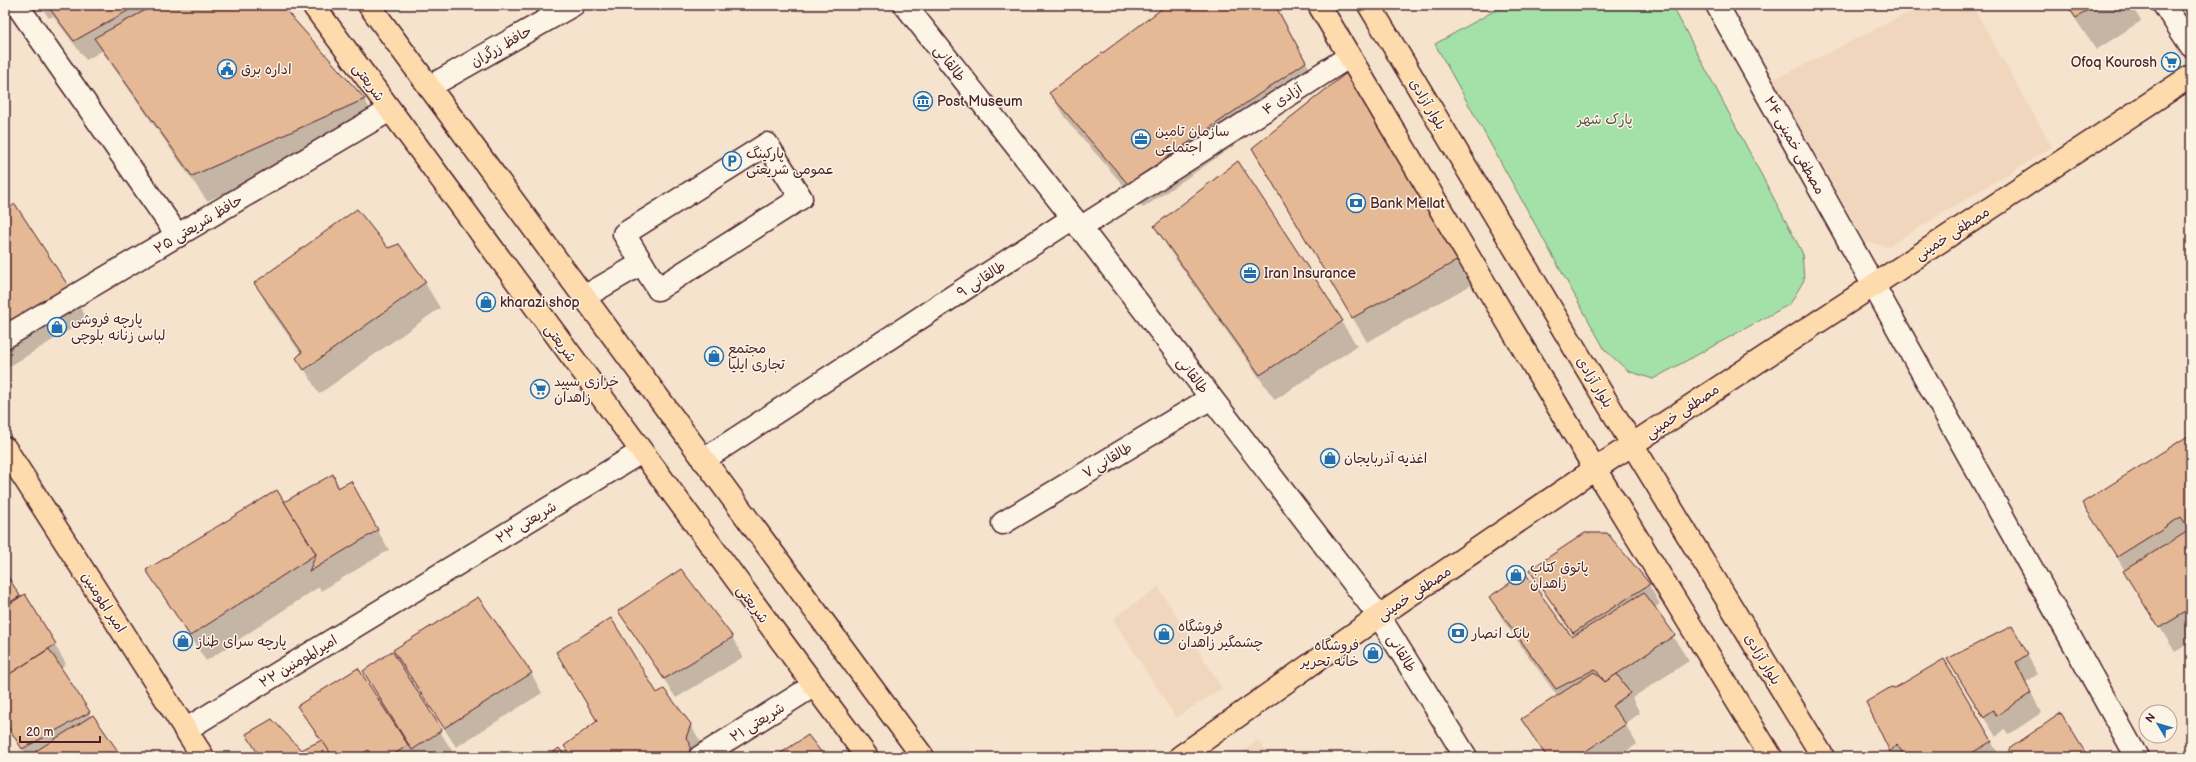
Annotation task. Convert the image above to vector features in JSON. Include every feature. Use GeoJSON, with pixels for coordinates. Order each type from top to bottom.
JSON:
{"type":"FeatureCollection","features":[{"type":"Feature","properties":{"kind":"main road","name":"شریعتی"},"geometry":{"type":"LineString","coordinates":[[313,5],[813,686],[867,757]]}},
{"type":"Feature","properties":{"kind":"main road"},"geometry":{"type":"LineString","coordinates":[[369,5],[923,757]]}},
{"type":"Feature","properties":{"kind":"main road"},"geometry":{"type":"LineString","coordinates":[[1319,5],[1595,469],[1771,757]]}},
{"type":"Feature","properties":{"kind":"main road","name":"بلوار آزادی"},"geometry":{"type":"LineString","coordinates":[[1369,5],[1632,444],[1822,757]]}},
{"type":"Feature","properties":{"kind":"main road","name":"مصطفی خمینی"},"geometry":{"type":"LineString","coordinates":[[1180,757],[1379,616],[1632,444],[2191,76]]}},
{"type":"Feature","properties":{"kind":"main road","name":"امیر المومنین"},"geometry":{"type":"LineString","coordinates":[[5,448],[203,757]]}},
{"type":"Feature","properties":{"kind":"street"},"geometry":{"type":"LineString","coordinates":[[17,5],[178,236]]}},
{"type":"Feature","properties":{"kind":"street","name":"حافظ زرگران"},"geometry":{"type":"LineString","coordinates":[[429,87],[572,5]]}},
{"type":"Feature","properties":{"kind":"street","name":"طالقانی"},"geometry":{"type":"LineString","coordinates":[[905,5],[1076,223],[1379,616],[1466,757]]}},
{"type":"Feature","properties":{"kind":"street","name":"مصطفی خمینی ۲۴"},"geometry":{"type":"LineString","coordinates":[[1717,5],[2137,757]]}},
{"type":"Feature","properties":{"kind":"street"},"geometry":{"type":"LineString","coordinates":[[2164,5],[2191,46]]}},
{"type":"Feature","properties":{"kind":"street","name":"آزادی ۴"},"geometry":{"type":"LineString","coordinates":[[1076,223],[1215,142],[1350,56]]}},
{"type":"Feature","properties":{"kind":"street","name":"حافظ شریعتی ۲۵"},"geometry":{"type":"LineString","coordinates":[[5,337],[390,110]]}},
{"type":"Feature","properties":{"kind":"street"},"geometry":{"type":"LineString","coordinates":[[767,144],[801,198],[658,289],[642,263],[624,234],[767,144]]}},
{"type":"Feature","properties":{"kind":"street","name":"طالقانی ۹"},"geometry":{"type":"LineString","coordinates":[[703,460],[888,339],[1076,223]]}},
{"type":"Feature","properties":{"kind":"street"},"geometry":{"type":"LineString","coordinates":[[584,297],[642,263]]}},
{"type":"Feature","properties":{"kind":"street","name":"طالقانی ۷"},"geometry":{"type":"LineString","coordinates":[[1003,523],[1210,398]]}},
{"type":"Feature","properties":{"kind":"street","name":"شریعتی ۲۳"},"geometry":{"type":"LineString","coordinates":[[411,592],[641,452]]}},
{"type":"Feature","properties":{"kind":"street","name":"امیرالمومنین ۲۲"},"geometry":{"type":"LineString","coordinates":[[185,730],[411,592]]}},
{"type":"Feature","properties":{"kind":"street","name":"شریعتی ۲۱"},"geometry":{"type":"LineString","coordinates":[[700,757],[813,686]]}},
{"type":"Feature","properties":{"kind":"shaded area"},"geometry":{"type":"Polygon","coordinates":[[[1924,5],[1972,5],[2052,147],[1887,247],[1865,241],[1773,80],[1924,5]]]}},
{"type":"Feature","properties":{"kind":"shaded area"},"geometry":{"type":"Polygon","coordinates":[[[1158,587],[1222,688],[1176,718],[1113,619],[1158,587]]]}},
{"type":"Feature","properties":{"kind":"shaded area"},"geometry":{"type":"Polygon","coordinates":[[[1258,740],[1270,757],[1235,757],[1258,740]]]}},
{"type":"Feature","properties":{"kind":"green space","name":"پارک شهر"},"geometry":{"type":"Polygon","coordinates":[[[1505,5],[1672,5],[1802,252],[1804,280],[1790,304],[1653,379],[1628,371],[1605,350],[1435,44],[1505,5]]]}},
{"type":"Feature","properties":{"kind":"building"},"geometry":{"type":"Polygon","coordinates":[[[47,5],[138,5],[74,41],[47,5]]]}},
{"type":"Feature","properties":{"kind":"building","name":"اداره برق"},"geometry":{"type":"Polygon","coordinates":[[[155,5],[281,5],[365,99],[192,176],[94,38],[155,5]]]}},
{"type":"Feature","properties":{"kind":"building","name":"سازمان تامین اجتماعی"},"geometry":{"type":"Polygon","coordinates":[[[1167,5],[1275,5],[1306,62],[1128,184],[1049,93],[1167,5]]]}},
{"type":"Feature","properties":{"kind":"building"},"geometry":{"type":"Polygon","coordinates":[[[2067,5],[2096,5],[2076,18],[2067,5]]]}},
{"type":"Feature","properties":{"kind":"building","name":"Bank Mellat"},"geometry":{"type":"Polygon","coordinates":[[[1349,71],[1460,259],[1352,318],[1252,148],[1349,71]]]}},
{"type":"Feature","properties":{"kind":"building","name":"Iran Insurance"},"geometry":{"type":"Polygon","coordinates":[[[1238,161],[1343,321],[1260,375],[1154,226],[1238,161]]]}},
{"type":"Feature","properties":{"kind":"building"},"geometry":{"type":"Polygon","coordinates":[[[15,204],[73,293],[5,335],[5,211],[15,204]]]}},
{"type":"Feature","properties":{"kind":"building"},"geometry":{"type":"Polygon","coordinates":[[[357,209],[388,248],[399,244],[426,282],[304,370],[296,358],[302,352],[254,283],[357,209]]]}},
{"type":"Feature","properties":{"kind":"building"},"geometry":{"type":"Polygon","coordinates":[[[2191,434],[2191,609],[2159,628],[2123,571],[2190,530],[2181,517],[2117,557],[2082,503],[2191,434]]]}},
{"type":"Feature","properties":{"kind":"building"},"geometry":{"type":"Polygon","coordinates":[[[333,474],[338,488],[351,481],[378,530],[309,572],[316,554],[284,502],[333,474]]]}},
{"type":"Feature","properties":{"kind":"building"},"geometry":{"type":"Polygon","coordinates":[[[277,490],[316,554],[190,636],[146,570],[277,490]]]}},
{"type":"Feature","properties":{"kind":"building"},"geometry":{"type":"Polygon","coordinates":[[[1585,533],[1607,533],[1650,584],[1573,633],[1529,570],[1585,533]]]}},
{"type":"Feature","properties":{"kind":"building"},"geometry":{"type":"Polygon","coordinates":[[[681,569],[733,637],[664,679],[618,611],[681,569]]]}},
{"type":"Feature","properties":{"kind":"building"},"geometry":{"type":"Polygon","coordinates":[[[5,572],[20,596],[5,605],[5,572]]]}},
{"type":"Feature","properties":{"kind":"building"},"geometry":{"type":"Polygon","coordinates":[[[1525,573],[1572,637],[1644,592],[1675,635],[1605,682],[1595,669],[1556,689],[1489,597],[1525,573]]]}},
{"type":"Feature","properties":{"kind":"building"},"geometry":{"type":"Polygon","coordinates":[[[25,594],[56,644],[5,677],[5,607],[25,594]]]}},
{"type":"Feature","properties":{"kind":"building"},"geometry":{"type":"Polygon","coordinates":[[[478,597],[532,673],[444,728],[393,650],[478,597]]]}},
{"type":"Feature","properties":{"kind":"building"},"geometry":{"type":"Polygon","coordinates":[[[611,618],[657,693],[664,689],[691,724],[686,738],[690,743],[690,757],[572,757],[564,746],[597,721],[556,652],[611,618]]]}},
{"type":"Feature","properties":{"kind":"building"},"geometry":{"type":"Polygon","coordinates":[[[2012,626],[2028,654],[2016,662],[2031,693],[1996,716],[1993,710],[1984,718],[1947,659],[2012,626]]]}},
{"type":"Feature","properties":{"kind":"building"},"geometry":{"type":"Polygon","coordinates":[[[49,649],[90,712],[22,749],[5,722],[5,677],[49,649]]]}},
{"type":"Feature","properties":{"kind":"building"},"geometry":{"type":"Polygon","coordinates":[[[392,651],[442,730],[412,750],[363,671],[392,651]]]}},
{"type":"Feature","properties":{"kind":"building"},"geometry":{"type":"Polygon","coordinates":[[[1944,659],[1992,741],[1965,757],[1920,757],[1918,755],[1905,757],[1897,744],[1890,752],[1866,702],[1891,687],[1895,688],[1944,659]]]}},
{"type":"Feature","properties":{"kind":"building"},"geometry":{"type":"Polygon","coordinates":[[[358,668],[408,745],[390,757],[373,757],[368,750],[358,757],[333,757],[297,706],[358,668]]]}},
{"type":"Feature","properties":{"kind":"building"},"geometry":{"type":"Polygon","coordinates":[[[1594,672],[1605,682],[1617,674],[1630,693],[1612,706],[1626,724],[1577,757],[1547,757],[1521,719],[1594,672]]]}},
{"type":"Feature","properties":{"kind":"building"},"geometry":{"type":"Polygon","coordinates":[[[2061,713],[2088,757],[2009,757],[2009,749],[2061,713]]]}},
{"type":"Feature","properties":{"kind":"building"},"geometry":{"type":"Polygon","coordinates":[[[93,715],[122,757],[40,757],[36,751],[93,715]]]}},
{"type":"Feature","properties":{"kind":"building"},"geometry":{"type":"Polygon","coordinates":[[[272,719],[301,750],[322,740],[333,757],[260,757],[246,734],[272,719]]]}},
{"type":"Feature","properties":{"kind":"building"},"geometry":{"type":"Polygon","coordinates":[[[808,735],[825,757],[775,757],[808,735]]]}},
{"type":"Feature","properties":{"kind":"building"},"geometry":{"type":"Polygon","coordinates":[[[559,748],[566,757],[547,757],[559,748]]]}},
{"type":"Feature","properties":{"kind":"place","name":"Ofoq Kourosh"},"geometry":{"type":"Point","coordinates":[2171,62]}},
{"type":"Feature","properties":{"kind":"place","name":"اداره برق"},"geometry":{"type":"Point","coordinates":[227,69]}},
{"type":"Feature","properties":{"kind":"place","name":"Post Museum"},"geometry":{"type":"Point","coordinates":[923,101]}},
{"type":"Feature","properties":{"kind":"place","name":"سازمان تامین اجتماعی"},"geometry":{"type":"Point","coordinates":[1141,139]}},
{"type":"Feature","properties":{"kind":"place","name":"پارکینگ عمومی شریعتی"},"geometry":{"type":"Point","coordinates":[732,161]}},
{"type":"Feature","properties":{"kind":"place","name":"Bank Mellat"},"geometry":{"type":"Point","coordinates":[1356,203]}},
{"type":"Feature","properties":{"kind":"place","name":"Iran Insurance"},"geometry":{"type":"Point","coordinates":[1250,273]}},
{"type":"Feature","properties":{"kind":"place","name":"kharazi shop"},"geometry":{"type":"Point","coordinates":[486,302]}},
{"type":"Feature","properties":{"kind":"place","name":"پارچه فروشی لباس زنانه بلوچی"},"geometry":{"type":"Point","coordinates":[57,327]}},
{"type":"Feature","properties":{"kind":"place","name":"مجتمع تجاری ایلیا"},"geometry":{"type":"Point","coordinates":[714,356]}},
{"type":"Feature","properties":{"kind":"place","name":"خرازی سپید زاهدان"},"geometry":{"type":"Point","coordinates":[540,389]}},
{"type":"Feature","properties":{"kind":"place","name":"اغذیه آذربایجان"},"geometry":{"type":"Point","coordinates":[1330,458]}},
{"type":"Feature","properties":{"kind":"place","name":"پاتوق کتاب زاهدان"},"geometry":{"type":"Point","coordinates":[1516,575]}},
{"type":"Feature","properties":{"kind":"place","name":"بانک انصار"},"geometry":{"type":"Point","coordinates":[1458,633]}},
{"type":"Feature","properties":{"kind":"place","name":"فروشگاه چشمگیر زاهدان"},"geometry":{"type":"Point","coordinates":[1164,634]}},
{"type":"Feature","properties":{"kind":"place","name":"پارچه سرای طناز"},"geometry":{"type":"Point","coordinates":[183,641]}},
{"type":"Feature","properties":{"kind":"place","name":"فروشگاه خانه تحریر"},"geometry":{"type":"Point","coordinates":[1373,653]}}]}
